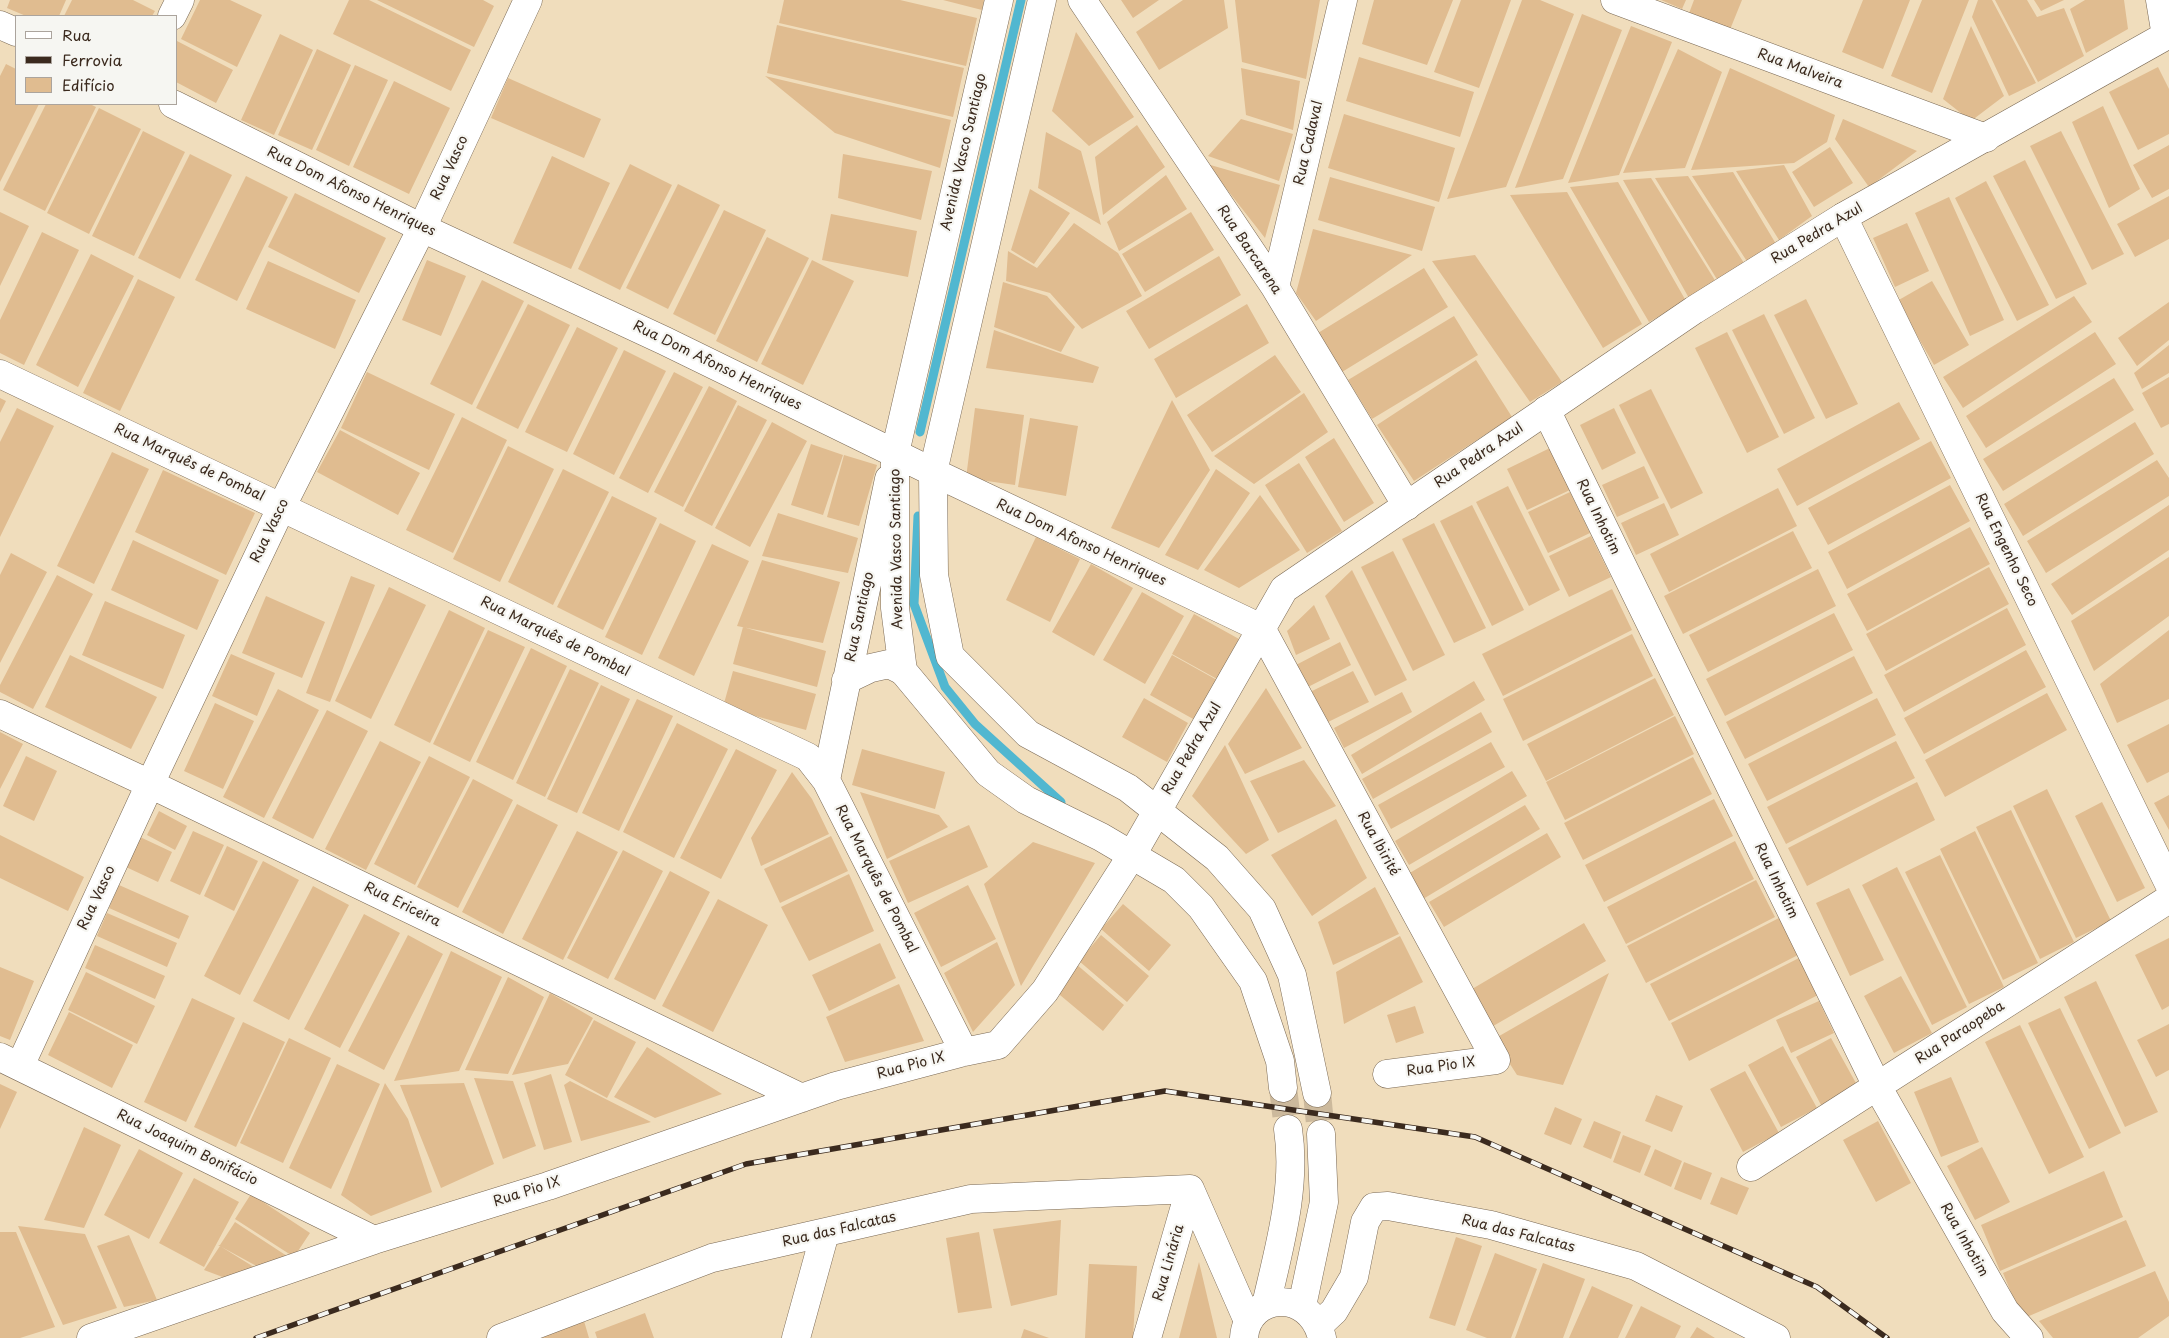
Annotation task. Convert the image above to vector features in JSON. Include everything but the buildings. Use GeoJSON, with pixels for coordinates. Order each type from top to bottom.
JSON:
{"type":"FeatureCollection","features":[{"type":"Feature","properties":{"kind":"street"},"geometry":{"type":"LineString","coordinates":[[172,15],[180,0]]}},
{"type":"Feature","properties":{"kind":"street","name":"Rua Vasco"},"geometry":{"type":"LineString","coordinates":[[10,1061],[150,784],[282,506],[422,228],[528,0]]}},
{"type":"Feature","properties":{"kind":"street","name":"Avenida Vasco Santiago"},"geometry":{"type":"LineString","coordinates":[[903,670],[895,608],[895,453],[999,0]]}},
{"type":"Feature","properties":{"kind":"street"},"geometry":{"type":"LineString","coordinates":[[1042,0],[933,472],[934,575],[950,656],[1028,734],[1128,788],[1217,858],[1262,909],[1292,975],[1316,1094]]}},
{"type":"Feature","properties":{"kind":"street","name":"Rua Barcarena"},"geometry":{"type":"LineString","coordinates":[[1082,0],[1275,287],[1407,506]]}},
{"type":"Feature","properties":{"kind":"street","name":"Rua Cadaval"},"geometry":{"type":"LineString","coordinates":[[1275,287],[1343,0]]}},
{"type":"Feature","properties":{"kind":"street","name":"Rua Malveira"},"geometry":{"type":"LineString","coordinates":[[1615,0],[1986,138]]}},
{"type":"Feature","properties":{"kind":"street"},"geometry":{"type":"LineString","coordinates":[[2160,0],[2168,37]]}},
{"type":"Feature","properties":{"kind":"street"},"geometry":{"type":"LineString","coordinates":[[0,25],[15,32]]}},
{"type":"Feature","properties":{"kind":"street","name":"Rua Pedra Azul"},"geometry":{"type":"LineString","coordinates":[[964,1052],[998,1045],[1045,991],[1132,855],[1284,589],[1694,310],[1842,217],[2168,37]]}},
{"type":"Feature","properties":{"kind":"street","name":"Rua Dom Afonso Henriques"},"geometry":{"type":"LineString","coordinates":[[175,105],[422,228],[666,341],[933,472],[1261,628]]}},
{"type":"Feature","properties":{"kind":"street","name":"Rua Engenho Seco"},"geometry":{"type":"LineString","coordinates":[[1842,217],[2169,884]]}},
{"type":"Feature","properties":{"kind":"street","name":"Rua Marquês de Pombal"},"geometry":{"type":"LineString","coordinates":[[0,374],[282,506],[808,757],[826,780],[964,1052]]}},
{"type":"Feature","properties":{"kind":"street","name":"Rua Inhotim"},"geometry":{"type":"LineString","coordinates":[[1546,410],[1877,1086],[2005,1311],[2029,1338]]}},
{"type":"Feature","properties":{"kind":"street","name":"Rua Santiago"},"geometry":{"type":"LineString","coordinates":[[826,780],[895,453]]}},
{"type":"Feature","properties":{"kind":"street","name":"Rua Ibirité"},"geometry":{"type":"LineString","coordinates":[[1261,628],[1496,1060]]}},
{"type":"Feature","properties":{"kind":"street"},"geometry":{"type":"LineString","coordinates":[[846,680],[871,668],[889,664],[903,670],[988,773],[1026,800],[1132,855],[1174,880],[1201,907],[1254,981],[1280,1061],[1283,1088]]}},
{"type":"Feature","properties":{"kind":"street","name":"Rua Ericeira"},"geometry":{"type":"LineString","coordinates":[[0,714],[150,784],[802,1098]]}},
{"type":"Feature","properties":{"kind":"street","name":"Rua Paraopeba"},"geometry":{"type":"LineString","coordinates":[[1751,1167],[2169,899]]}},
{"type":"Feature","properties":{"kind":"street","name":"Rua Pio IX"},"geometry":{"type":"LineString","coordinates":[[91,1338],[374,1240],[548,1186],[836,1086],[964,1052]]}},
{"type":"Feature","properties":{"kind":"street","name":"Rua Pio IX"},"geometry":{"type":"LineString","coordinates":[[1387,1074],[1496,1060]]}},
{"type":"Feature","properties":{"kind":"street","name":"Rua Joaquim Bonifácio"},"geometry":{"type":"LineString","coordinates":[[10,1061],[374,1240]]}},
{"type":"Feature","properties":{"kind":"street"},"geometry":{"type":"LineString","coordinates":[[1253,1322],[1286,1217],[1290,1146],[1288,1129]]}},
{"type":"Feature","properties":{"kind":"street"},"geometry":{"type":"LineString","coordinates":[[1314,1323],[1324,1202],[1321,1134]]}},
{"type":"Feature","properties":{"kind":"street"},"geometry":{"type":"LineString","coordinates":[[1190,1189],[1253,1322]]}},
{"type":"Feature","properties":{"kind":"street","name":"Rua das Falcatas"},"geometry":{"type":"LineString","coordinates":[[501,1338],[712,1258],[971,1199],[1190,1189]]}},
{"type":"Feature","properties":{"kind":"street","name":"Rua Linária"},"geometry":{"type":"LineString","coordinates":[[1147,1338],[1190,1189]]}},
{"type":"Feature","properties":{"kind":"street","name":"Rua das Falcatas"},"geometry":{"type":"LineString","coordinates":[[1314,1323],[1334,1311],[1354,1277],[1365,1222],[1374,1207],[1388,1206],[1491,1225],[1636,1266],[1776,1338]]}},
{"type":"Feature","properties":{"kind":"street"},"geometry":{"type":"LineString","coordinates":[[796,1338],[825,1233]]}},
{"type":"Feature","properties":{"kind":"street"},"geometry":{"type":"LineString","coordinates":[[1253,1322],[1278,1302],[1290,1302],[1314,1323]]}},
{"type":"Feature","properties":{"kind":"waterway"},"geometry":{"type":"LineString","coordinates":[[920,432],[1021,0]]}},
{"type":"Feature","properties":{"kind":"waterway"},"geometry":{"type":"LineString","coordinates":[[918,516],[914,604],[945,687],[975,724],[1061,802]]}},
{"type":"Feature","properties":{"kind":"tunnel"},"geometry":{"type":"LineString","coordinates":[[1283,1088],[1288,1129]]}},
{"type":"Feature","properties":{"kind":"tunnel"},"geometry":{"type":"LineString","coordinates":[[1317,1093],[1321,1134]]}},
{"type":"Feature","properties":{"kind":"railway"},"geometry":{"type":"LineString","coordinates":[[256,1338],[746,1164],[1165,1091],[1475,1137],[1817,1287],[1887,1338]]}}]}
